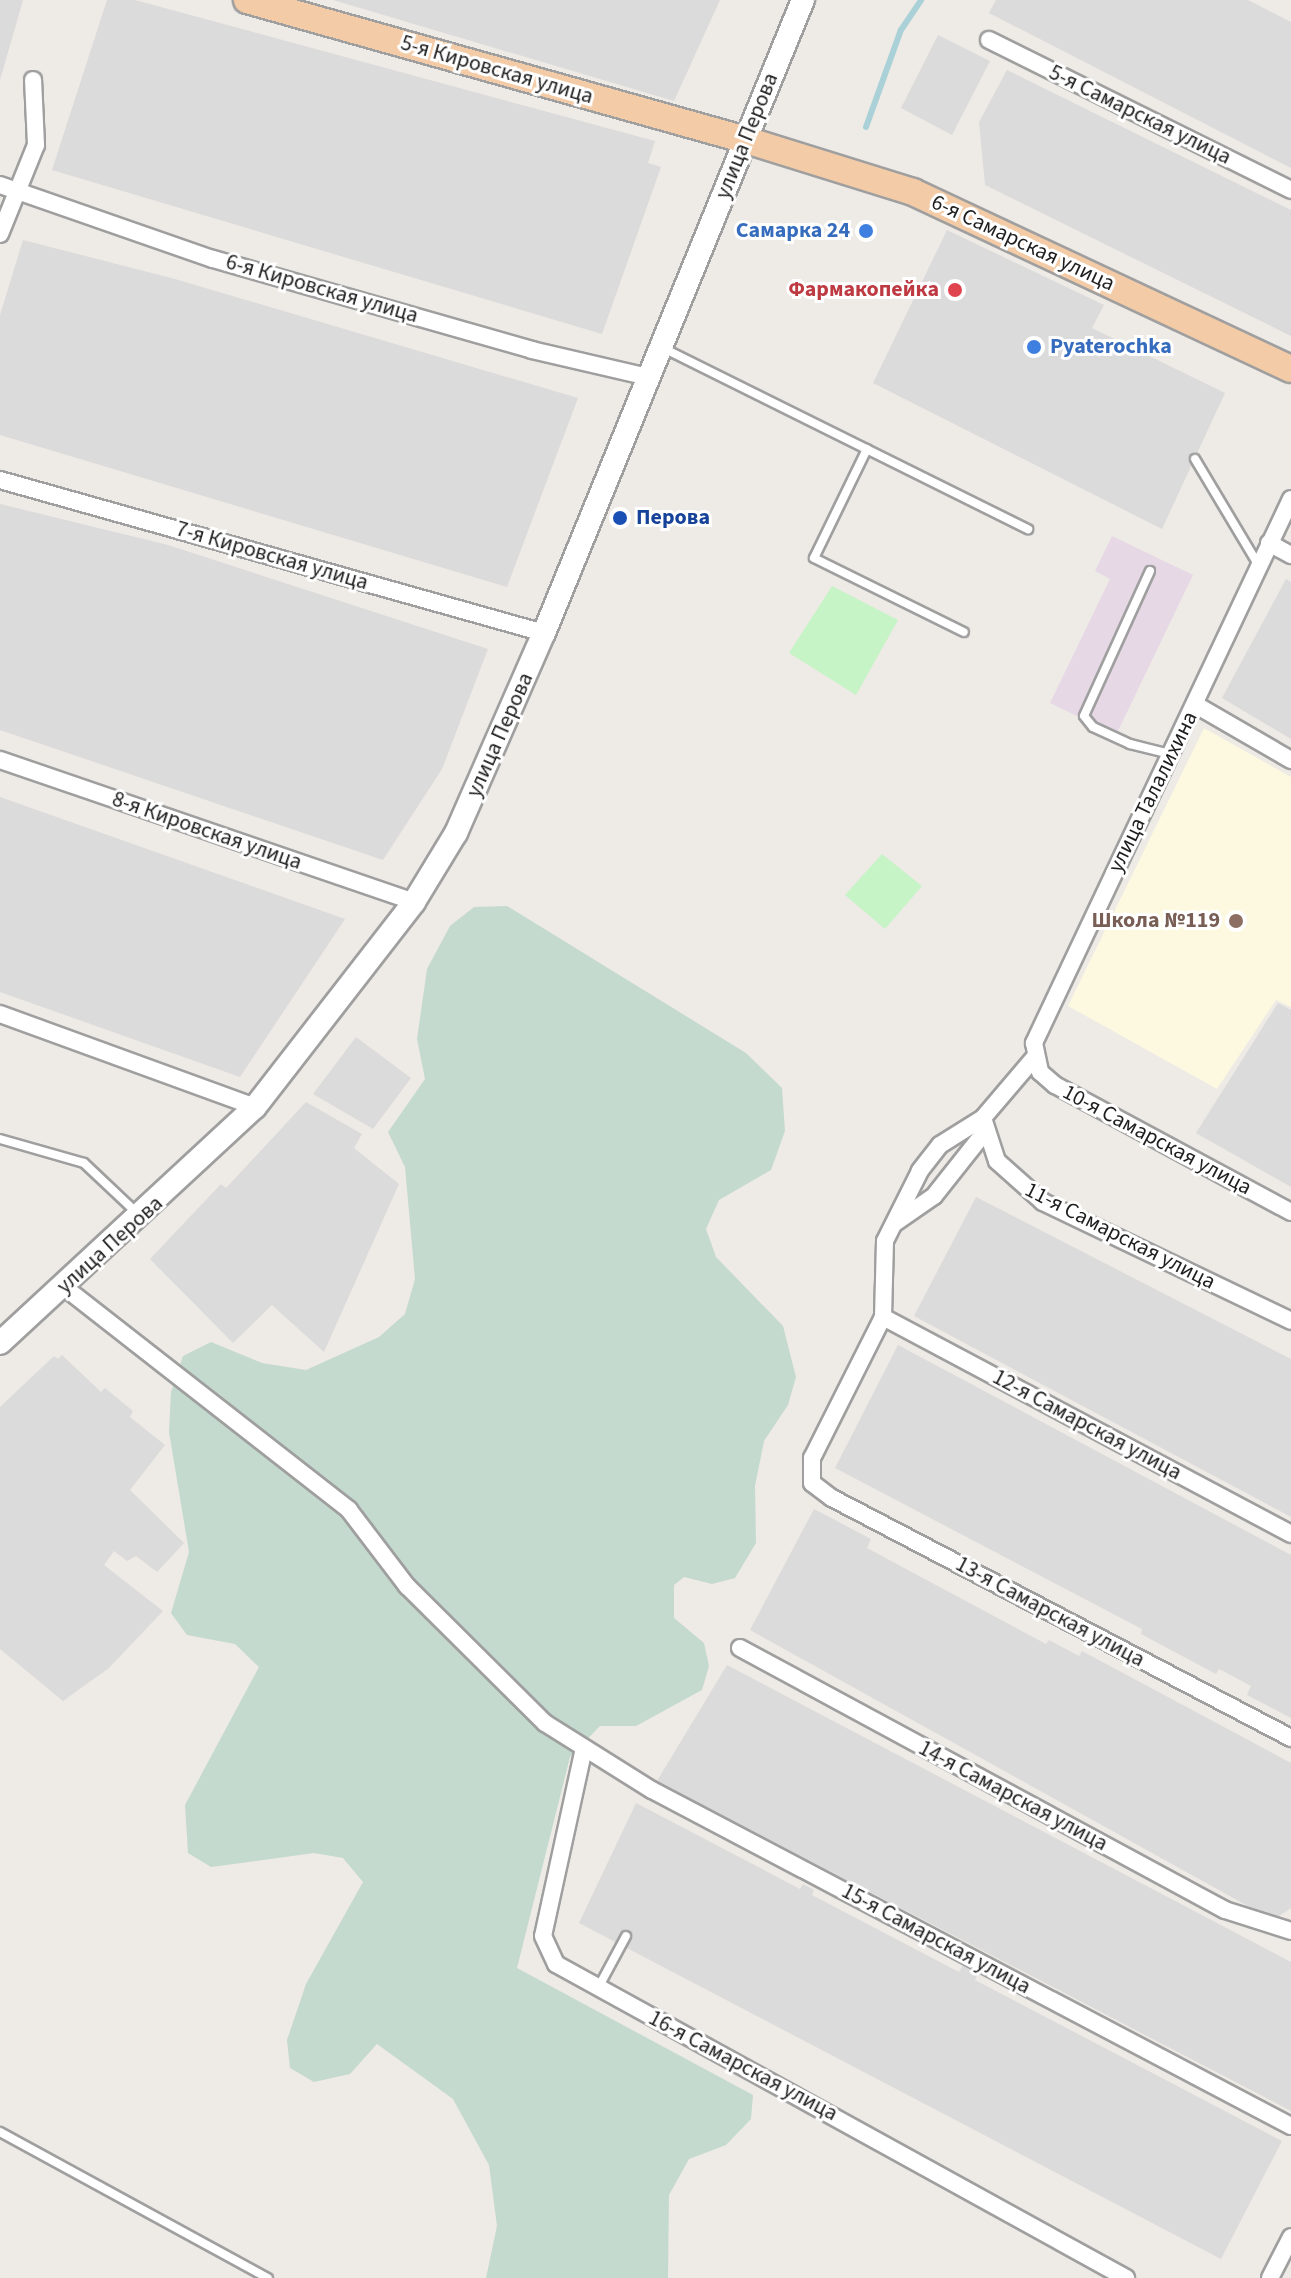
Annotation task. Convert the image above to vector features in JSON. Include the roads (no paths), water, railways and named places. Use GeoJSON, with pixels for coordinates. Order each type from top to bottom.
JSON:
{"type":"FeatureCollection","features":[{"type":"Feature","properties":{"kind":"main road","name":"5-я Кировская улица"},"geometry":{"type":"LineString","coordinates":[[247,0],[746,140]]}},
{"type":"Feature","properties":{"kind":"main road","name":"6-я Самарская улица"},"geometry":{"type":"LineString","coordinates":[[746,140],[954,208],[1291,369]]}},
{"type":"Feature","properties":{"kind":"street","name":"улица Перова"},"geometry":{"type":"LineString","coordinates":[[0,1343],[141,1218],[255,1107],[414,902],[456,833],[544,633],[803,0]]}},
{"type":"Feature","properties":{"kind":"street","name":"5-я Самарская улица"},"geometry":{"type":"LineString","coordinates":[[989,40],[1291,190]]}},
{"type":"Feature","properties":{"kind":"street"},"geometry":{"type":"LineString","coordinates":[[0,234],[21,190],[36,145],[33,80]]}},
{"type":"Feature","properties":{"kind":"street","name":"6-я Кировская улица"},"geometry":{"type":"LineString","coordinates":[[0,185],[213,259],[532,350],[648,377]]}},
{"type":"Feature","properties":{"kind":"street","name":"7-я Кировская улица"},"geometry":{"type":"LineString","coordinates":[[0,480],[544,633]]}},
{"type":"Feature","properties":{"kind":"street","name":"улица Талалихина"},"geometry":{"type":"LineString","coordinates":[[893,1224],[934,1196],[1034,1058],[1039,1029],[1196,705],[1291,499]]}},
{"type":"Feature","properties":{"kind":"street"},"geometry":{"type":"LineString","coordinates":[[1269,543],[1291,555]]}},
{"type":"Feature","properties":{"kind":"street"},"geometry":{"type":"LineString","coordinates":[[1196,705],[1291,760]]}},
{"type":"Feature","properties":{"kind":"street","name":"8-я Кировская улица"},"geometry":{"type":"LineString","coordinates":[[0,760],[414,902]]}},
{"type":"Feature","properties":{"kind":"street"},"geometry":{"type":"LineString","coordinates":[[0,1014],[255,1107]]}},
{"type":"Feature","properties":{"kind":"street","name":"10-я Самарская улица"},"geometry":{"type":"LineString","coordinates":[[1034,1058],[1055,1085],[1291,1212]]}},
{"type":"Feature","properties":{"kind":"street","name":"улица Талалихина"},"geometry":{"type":"LineString","coordinates":[[883,1317],[883,1260],[893,1224],[920,1171],[940,1145],[983,1125]]}},
{"type":"Feature","properties":{"kind":"street","name":"11-я Самарская улица"},"geometry":{"type":"LineString","coordinates":[[983,1125],[1014,1181],[1043,1202],[1291,1321]]}},
{"type":"Feature","properties":{"kind":"street","name":"15-я Самарская улица"},"geometry":{"type":"LineString","coordinates":[[64,1287],[349,1510],[407,1586],[510,1693],[584,1748],[652,1790],[1291,2126]]}},
{"type":"Feature","properties":{"kind":"street","name":"13-я Самарская улица"},"geometry":{"type":"LineString","coordinates":[[883,1317],[857,1359],[812,1458],[812,1483],[832,1498],[1291,1738]]}},
{"type":"Feature","properties":{"kind":"street","name":"12-я Самарская улица"},"geometry":{"type":"LineString","coordinates":[[883,1317],[1291,1534]]}},
{"type":"Feature","properties":{"kind":"street","name":"14-я Самарская улица"},"geometry":{"type":"LineString","coordinates":[[740,1648],[1225,1910],[1291,1931]]}},
{"type":"Feature","properties":{"kind":"street","name":"16-я Самарская улица"},"geometry":{"type":"LineString","coordinates":[[584,1748],[543,1936],[556,1964],[1126,2278]]}},
{"type":"Feature","properties":{"kind":"street"},"geometry":{"type":"LineString","coordinates":[[1270,2278],[1291,2237]]}},
{"type":"Feature","properties":{"kind":"lane"},"geometry":{"type":"LineString","coordinates":[[660,347],[1028,529]]}},
{"type":"Feature","properties":{"kind":"lane"},"geometry":{"type":"LineString","coordinates":[[867,449],[814,558],[964,632]]}},
{"type":"Feature","properties":{"kind":"lane"},"geometry":{"type":"LineString","coordinates":[[1195,459],[1259,566]]}},
{"type":"Feature","properties":{"kind":"lane"},"geometry":{"type":"LineString","coordinates":[[1150,571],[1084,716],[1093,727],[1130,744],[1171,754]]}},
{"type":"Feature","properties":{"kind":"lane"},"geometry":{"type":"LineString","coordinates":[[0,1139],[84,1163],[141,1218]]}},
{"type":"Feature","properties":{"kind":"lane"},"geometry":{"type":"LineString","coordinates":[[598,1988],[626,1936]]}},
{"type":"Feature","properties":{"kind":"lane"},"geometry":{"type":"LineString","coordinates":[[0,2132],[268,2278]]}},
{"type":"Feature","properties":{"kind":"waterway"},"geometry":{"type":"LineString","coordinates":[[866,127],[901,30],[921,0]]}},
{"type":"Feature","properties":{"kind":"place","name":"Самарка 24"},"geometry":{"type":"Point","coordinates":[866,231]}},
{"type":"Feature","properties":{"kind":"place","name":"Фармакопейка"},"geometry":{"type":"Point","coordinates":[955,290]}},
{"type":"Feature","properties":{"kind":"place","name":"Pyaterochka"},"geometry":{"type":"Point","coordinates":[1034,347]}},
{"type":"Feature","properties":{"kind":"place","name":"Перова"},"geometry":{"type":"Point","coordinates":[620,518]}},
{"type":"Feature","properties":{"kind":"place","name":"Школа №119"},"geometry":{"type":"Point","coordinates":[1236,921]}}]}
